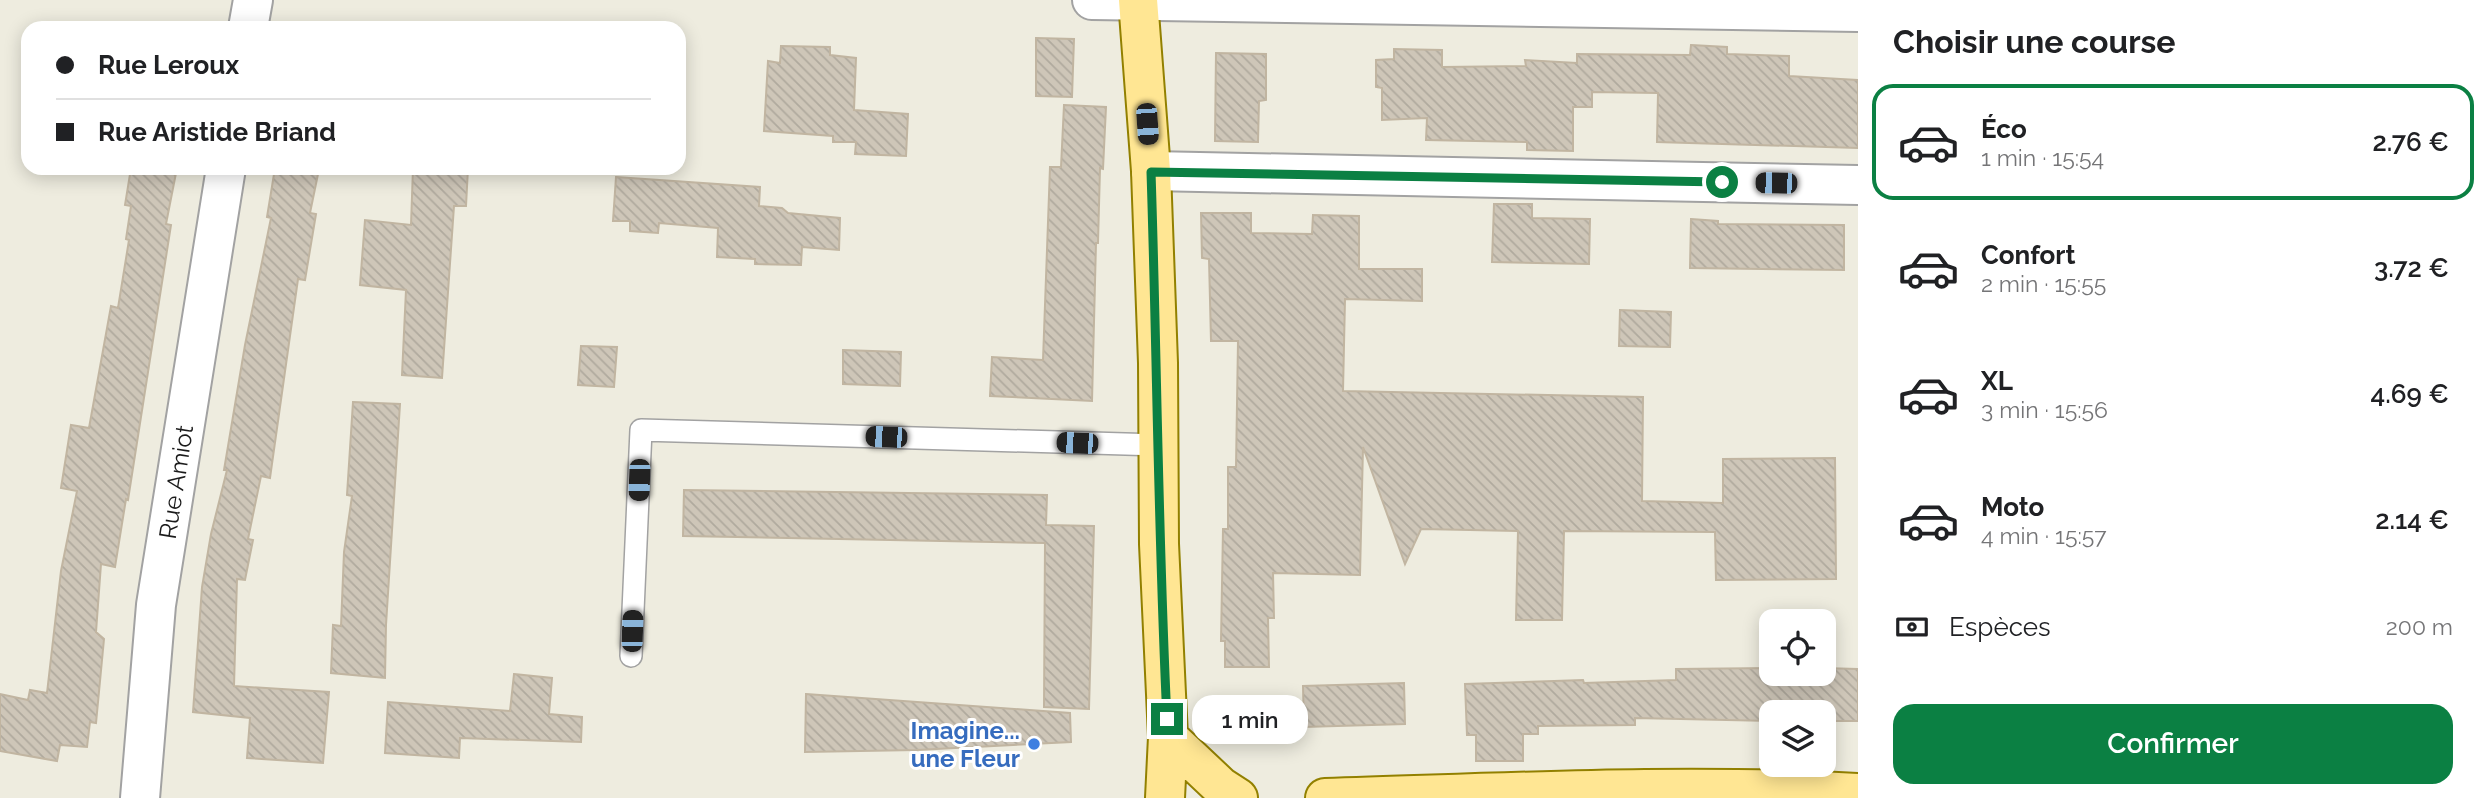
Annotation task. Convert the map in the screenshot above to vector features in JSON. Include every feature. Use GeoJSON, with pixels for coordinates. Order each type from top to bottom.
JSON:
{"type":"FeatureCollection","features":[{"type":"Feature","properties":{"kind":"main road"},"geometry":{"type":"LineString","coordinates":[[1138,1],[1151,172],[1159,446],[1159,544],[1168,737],[1165,798]]}},
{"type":"Feature","properties":{"kind":"main road"},"geometry":{"type":"LineString","coordinates":[[1168,737],[1221,787],[1238,798]]}},
{"type":"Feature","properties":{"kind":"main road"},"geometry":{"type":"LineString","coordinates":[[1325,798],[1544,795],[1765,787],[1858,793]]}},
{"type":"Feature","properties":{"kind":"street"},"geometry":{"type":"LineString","coordinates":[[249,21],[253,0]]}},
{"type":"Feature","properties":{"kind":"street"},"geometry":{"type":"LineString","coordinates":[[1092,0],[1858,12]]}},
{"type":"Feature","properties":{"kind":"street"},"geometry":{"type":"LineString","coordinates":[[1151,172],[1858,185]]}},
{"type":"Feature","properties":{"kind":"street","name":"Rue Amiot"},"geometry":{"type":"LineString","coordinates":[[140,798],[156,605],[225,175]]}},
{"type":"Feature","properties":{"kind":"lane"},"geometry":{"type":"LineString","coordinates":[[631,656],[641,430],[1159,446]]}},
{"type":"Feature","properties":{"kind":"building"},"geometry":{"type":"Polygon","coordinates":[[[1036,38],[1074,39],[1072,97],[1036,96],[1036,38]]]}},
{"type":"Feature","properties":{"kind":"building"},"geometry":{"type":"Polygon","coordinates":[[[1691,45],[1727,47],[1727,54],[1789,56],[1789,76],[1858,80],[1858,148],[1657,142],[1658,93],[1592,92],[1592,107],[1573,107],[1573,151],[1527,150],[1527,142],[1426,140],[1427,118],[1382,120],[1382,88],[1376,87],[1376,60],[1394,59],[1394,49],[1442,50],[1442,67],[1526,66],[1525,60],[1577,63],[1577,54],[1690,55],[1691,45]]]}},
{"type":"Feature","properties":{"kind":"building"},"geometry":{"type":"Polygon","coordinates":[[[781,46],[830,47],[830,55],[856,58],[854,110],[908,114],[906,156],[855,154],[856,142],[833,142],[833,136],[764,131],[768,61],[780,63],[781,46]]]}},
{"type":"Feature","properties":{"kind":"building"},"geometry":{"type":"Polygon","coordinates":[[[1216,53],[1266,54],[1266,100],[1259,101],[1258,142],[1215,141],[1216,53]]]}},
{"type":"Feature","properties":{"kind":"building"},"geometry":{"type":"Polygon","coordinates":[[[1064,105],[1106,107],[1096,243],[1092,401],[990,396],[992,357],[1043,360],[1050,167],[1061,167],[1064,105]]]}},
{"type":"Feature","properties":{"kind":"building"},"geometry":{"type":"Polygon","coordinates":[[[130,175],[176,175],[166,224],[171,225],[128,500],[126,499],[115,567],[101,564],[96,632],[104,639],[96,723],[90,722],[87,747],[60,745],[57,761],[0,751],[0,694],[28,700],[30,690],[47,693],[61,571],[77,491],[61,488],[71,425],[89,428],[111,306],[118,308],[129,240],[126,239],[131,206],[125,205],[130,175]]]}},
{"type":"Feature","properties":{"kind":"building"},"geometry":{"type":"Polygon","coordinates":[[[274,175],[318,175],[310,213],[316,214],[305,280],[298,279],[270,478],[261,476],[248,539],[253,540],[245,580],[237,579],[234,686],[329,692],[323,763],[247,758],[250,718],[193,712],[202,587],[211,534],[227,470],[224,470],[245,345],[271,218],[267,217],[274,175]]]}},
{"type":"Feature","properties":{"kind":"building"},"geometry":{"type":"Polygon","coordinates":[[[413,175],[468,175],[466,206],[454,206],[442,378],[402,375],[406,290],[360,285],[365,220],[411,225],[413,175]]]}},
{"type":"Feature","properties":{"kind":"building"},"geometry":{"type":"Polygon","coordinates":[[[616,177],[760,187],[759,206],[782,208],[788,213],[840,218],[839,250],[802,247],[801,265],[755,264],[755,259],[717,257],[718,228],[659,223],[658,233],[630,231],[630,221],[613,221],[616,177]]]}},
{"type":"Feature","properties":{"kind":"building"},"geometry":{"type":"Polygon","coordinates":[[[1494,204],[1532,204],[1532,218],[1590,219],[1589,264],[1492,262],[1494,204]]]}},
{"type":"Feature","properties":{"kind":"building"},"geometry":{"type":"Polygon","coordinates":[[[1201,213],[1251,213],[1251,233],[1312,234],[1313,215],[1359,216],[1359,269],[1422,269],[1422,301],[1345,299],[1343,391],[1643,397],[1642,501],[1723,503],[1723,459],[1835,458],[1836,579],[1716,580],[1715,532],[1564,531],[1562,620],[1516,620],[1518,531],[1421,529],[1405,564],[1363,447],[1360,575],[1273,573],[1274,618],[1268,618],[1269,667],[1225,667],[1225,641],[1221,641],[1223,529],[1228,529],[1228,467],[1236,467],[1238,341],[1211,341],[1209,259],[1202,258],[1201,213]]]}},
{"type":"Feature","properties":{"kind":"building"},"geometry":{"type":"Polygon","coordinates":[[[1691,219],[1718,221],[1718,224],[1844,225],[1844,270],[1690,268],[1691,219]]]}},
{"type":"Feature","properties":{"kind":"building"},"geometry":{"type":"Polygon","coordinates":[[[1620,310],[1671,312],[1670,347],[1619,346],[1620,310]]]}},
{"type":"Feature","properties":{"kind":"building"},"geometry":{"type":"Polygon","coordinates":[[[581,346],[617,347],[614,387],[578,385],[581,346]]]}},
{"type":"Feature","properties":{"kind":"building"},"geometry":{"type":"Polygon","coordinates":[[[843,350],[901,352],[900,386],[843,384],[843,350]]]}},
{"type":"Feature","properties":{"kind":"building"},"geometry":{"type":"Polygon","coordinates":[[[353,402],[400,404],[385,678],[331,673],[333,625],[341,626],[344,552],[352,496],[347,495],[353,402]]]}},
{"type":"Feature","properties":{"kind":"building"},"geometry":{"type":"Polygon","coordinates":[[[684,490],[1047,495],[1046,525],[1094,526],[1089,709],[1044,707],[1045,543],[683,536],[684,490]]]}},
{"type":"Feature","properties":{"kind":"building"},"geometry":{"type":"Polygon","coordinates":[[[1759,668],[1759,686],[1836,686],[1836,668],[1858,669],[1858,721],[1836,721],[1836,700],[1759,700],[1759,721],[1635,718],[1635,725],[1538,726],[1538,734],[1523,734],[1523,761],[1476,761],[1476,735],[1467,735],[1465,684],[1676,680],[1676,669],[1759,668]]]}},
{"type":"Feature","properties":{"kind":"building"},"geometry":{"type":"Polygon","coordinates":[[[514,674],[552,678],[549,714],[582,717],[581,742],[460,738],[459,758],[385,753],[388,702],[510,711],[514,674]]]}},
{"type":"Feature","properties":{"kind":"building"},"geometry":{"type":"Polygon","coordinates":[[[1404,683],[1405,724],[1304,727],[1303,686],[1404,683]]]}},
{"type":"Feature","properties":{"kind":"building"},"geometry":{"type":"Polygon","coordinates":[[[806,694],[1070,713],[1071,742],[917,750],[805,752],[806,694]]]}},
{"type":"Feature","properties":{"kind":"place","name":"Imagine... une Fleur"},"geometry":{"type":"Point","coordinates":[1034,744]}},
{"type":"Feature","properties":{"kind":"route"},"geometry":{"type":"LineString","coordinates":[[1167,719],[1159,544],[1158,363],[1151,172],[1722,182]]}}]}
